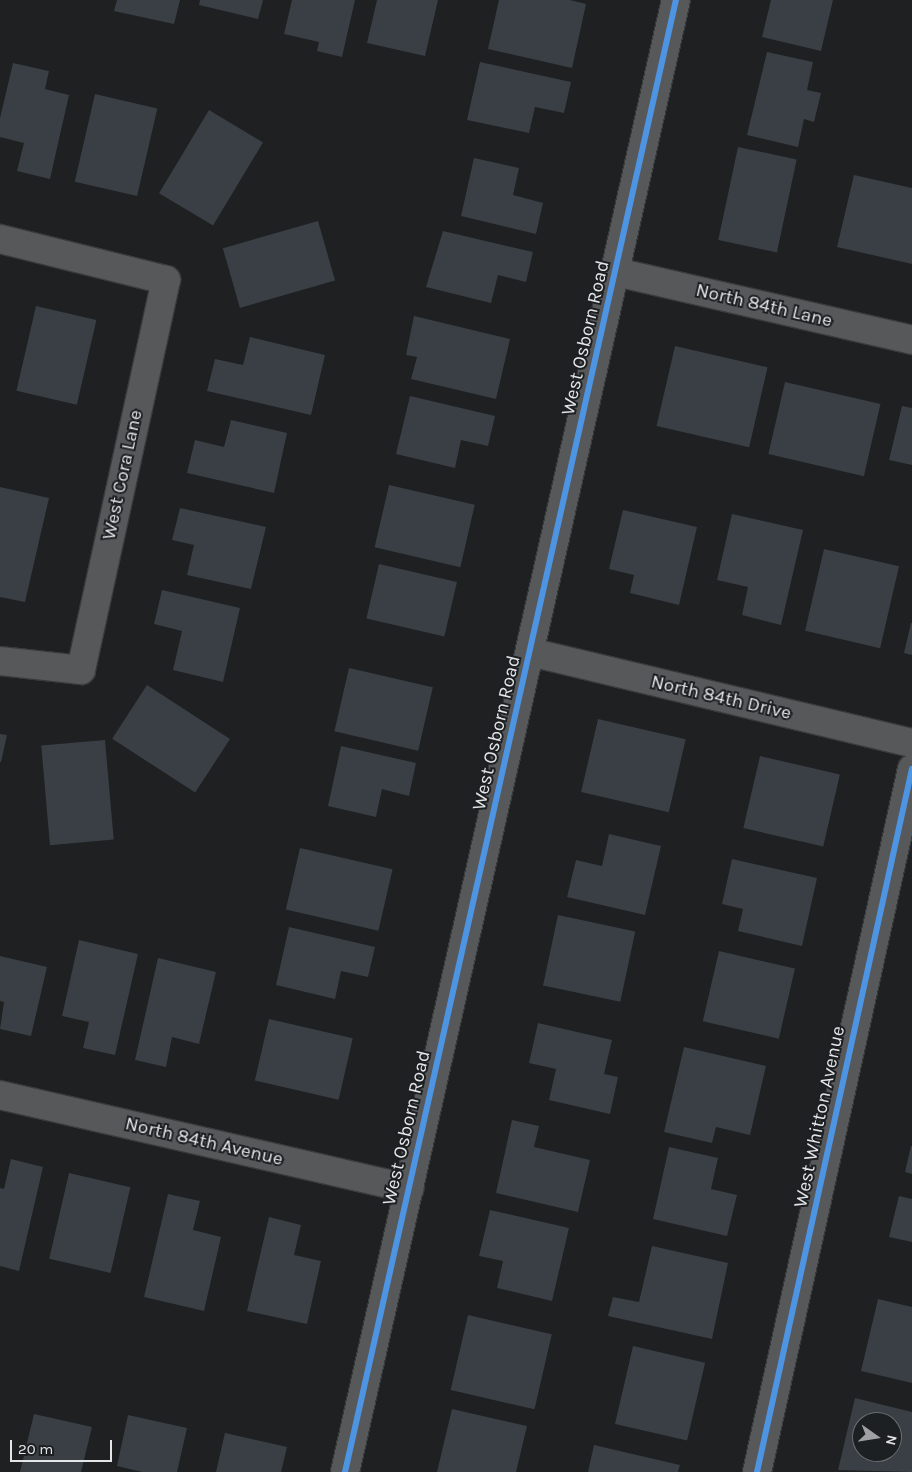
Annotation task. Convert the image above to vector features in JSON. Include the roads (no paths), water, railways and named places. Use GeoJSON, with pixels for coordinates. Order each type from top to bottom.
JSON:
{"type":"FeatureCollection","features":[{"type":"Feature","properties":{"kind":"street","name":"West Osborn Road"},"geometry":{"type":"LineString","coordinates":[[345,1472],[676,0]]}},
{"type":"Feature","properties":{"kind":"street","name":"West Cora Lane"},"geometry":{"type":"LineString","coordinates":[[0,239],[166,280],[81,670],[0,661]]}},
{"type":"Feature","properties":{"kind":"street","name":"North 84th Lane"},"geometry":{"type":"LineString","coordinates":[[616,272],[912,340]]}},
{"type":"Feature","properties":{"kind":"street","name":"North 84th Drive"},"geometry":{"type":"LineString","coordinates":[[530,652],[912,743]]}},
{"type":"Feature","properties":{"kind":"street","name":"West Whitton Avenue"},"geometry":{"type":"LineString","coordinates":[[757,1472],[912,769]]}},
{"type":"Feature","properties":{"kind":"street","name":"North 84th Avenue"},"geometry":{"type":"LineString","coordinates":[[0,1095],[409,1189]]}}]}
